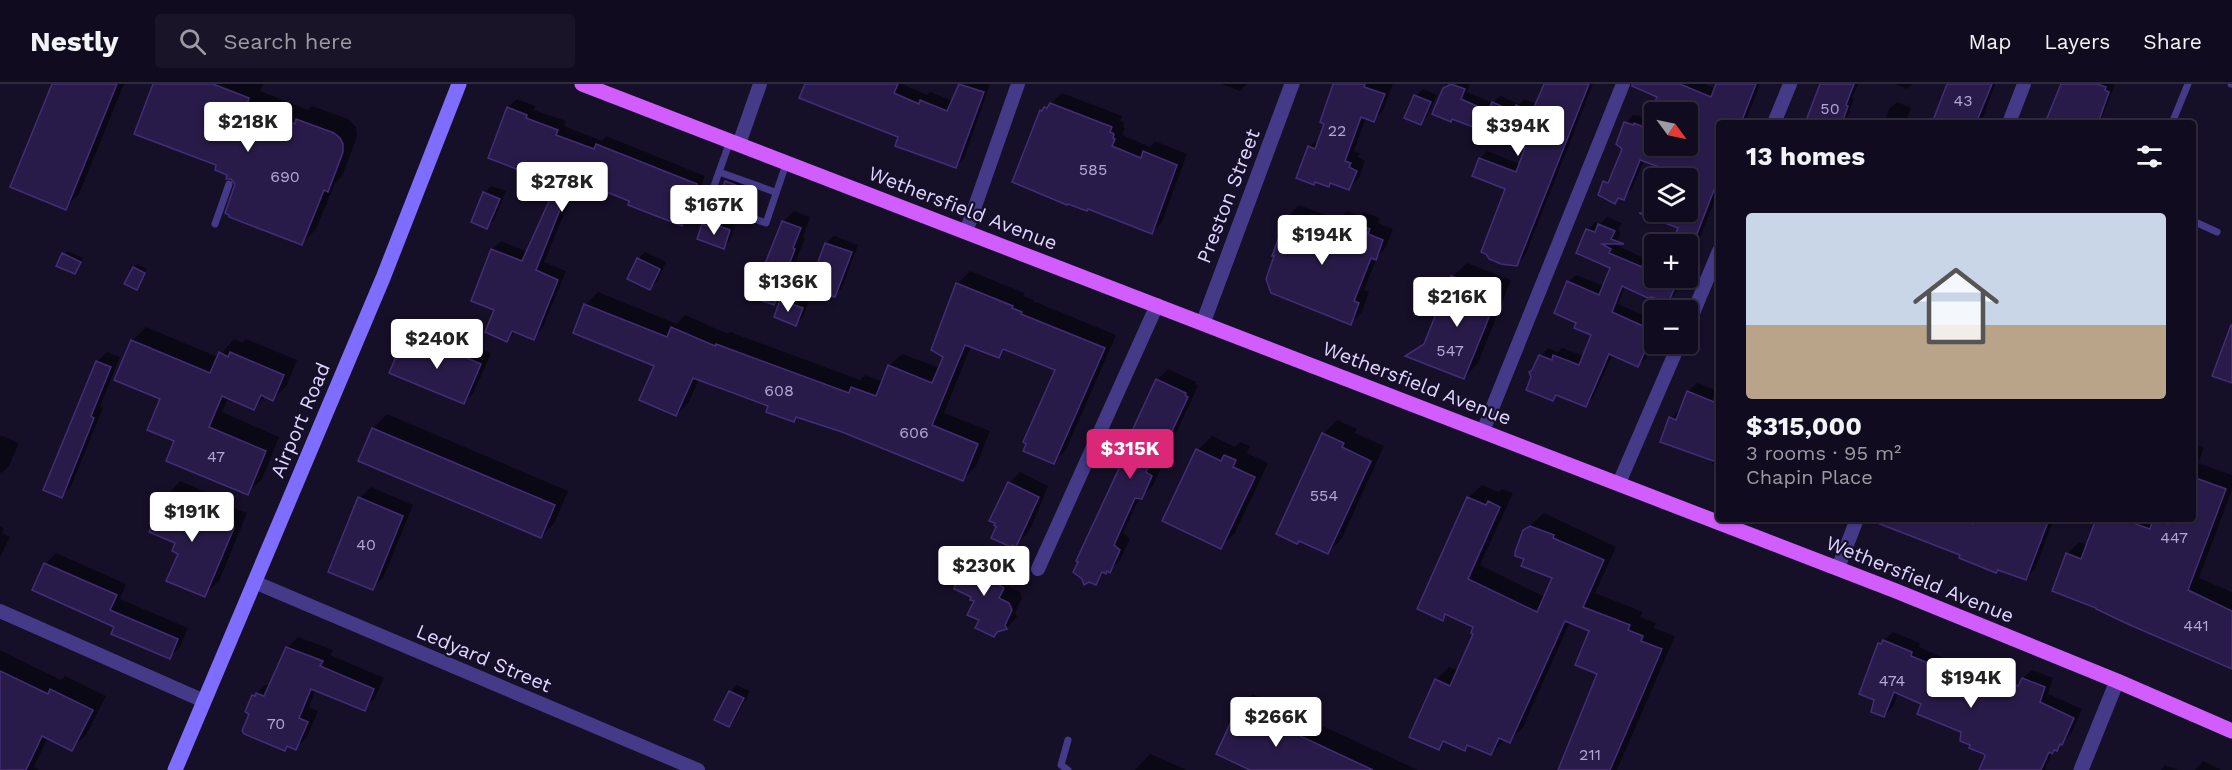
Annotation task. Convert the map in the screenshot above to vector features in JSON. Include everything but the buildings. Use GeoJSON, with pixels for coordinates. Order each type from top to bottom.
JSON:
{"type":"FeatureCollection","features":[{"type":"Feature","properties":{"kind":"main road","name":"Airport Road"},"geometry":{"type":"LineString","coordinates":[[175,770],[383,278],[459,84]]}},
{"type":"Feature","properties":{"kind":"main road","name":"Wethersfield Avenue"},"geometry":{"type":"LineString","coordinates":[[582,84],[1716,521]]}},
{"type":"Feature","properties":{"kind":"main road","name":"Wethersfield Avenue"},"geometry":{"type":"LineString","coordinates":[[1719,522],[2117,681],[2232,731]]}},
{"type":"Feature","properties":{"kind":"street"},"geometry":{"type":"LineString","coordinates":[[735,143],[760,84]]}},
{"type":"Feature","properties":{"kind":"street"},"geometry":{"type":"LineString","coordinates":[[966,232],[1018,84]]}},
{"type":"Feature","properties":{"kind":"street","name":"Preston Street"},"geometry":{"type":"LineString","coordinates":[[1203,323],[1292,84]]}},
{"type":"Feature","properties":{"kind":"street"},"geometry":{"type":"LineString","coordinates":[[1483,431],[1623,84]]}},
{"type":"Feature","properties":{"kind":"street"},"geometry":{"type":"LineString","coordinates":[[1775,120],[1790,84]]}},
{"type":"Feature","properties":{"kind":"street"},"geometry":{"type":"LineString","coordinates":[[2010,120],[2024,84]]}},
{"type":"Feature","properties":{"kind":"street"},"geometry":{"type":"LineString","coordinates":[[1698,301],[1716,258]]}},
{"type":"Feature","properties":{"kind":"street"},"geometry":{"type":"LineString","coordinates":[[1038,569],[1156,305]]}},
{"type":"Feature","properties":{"kind":"street"},"geometry":{"type":"LineString","coordinates":[[1619,483],[1675,354]]}},
{"type":"Feature","properties":{"kind":"street"},"geometry":{"type":"LineString","coordinates":[[1838,568],[1856,522]]}},
{"type":"Feature","properties":{"kind":"street","name":"Ledyard Street"},"geometry":{"type":"LineString","coordinates":[[254,582],[698,770]]}},
{"type":"Feature","properties":{"kind":"street"},"geometry":{"type":"LineString","coordinates":[[0,611],[204,701]]}},
{"type":"Feature","properties":{"kind":"street"},"geometry":{"type":"LineString","coordinates":[[2081,770],[2117,681]]}},
{"type":"Feature","properties":{"kind":"lane"},"geometry":{"type":"LineString","coordinates":[[2173,120],[2188,84]]}},
{"type":"Feature","properties":{"kind":"lane"},"geometry":{"type":"LineString","coordinates":[[735,143],[719,172],[708,203],[766,223],[786,162]]}},
{"type":"Feature","properties":{"kind":"lane"},"geometry":{"type":"LineString","coordinates":[[719,172],[776,192]]}},
{"type":"Feature","properties":{"kind":"lane"},"geometry":{"type":"LineString","coordinates":[[215,224],[229,184]]}},
{"type":"Feature","properties":{"kind":"lane"},"geometry":{"type":"LineString","coordinates":[[2196,222],[2217,232]]}},
{"type":"Feature","properties":{"kind":"lane"},"geometry":{"type":"LineString","coordinates":[[1068,740],[1061,765],[1068,770]]}}]}
